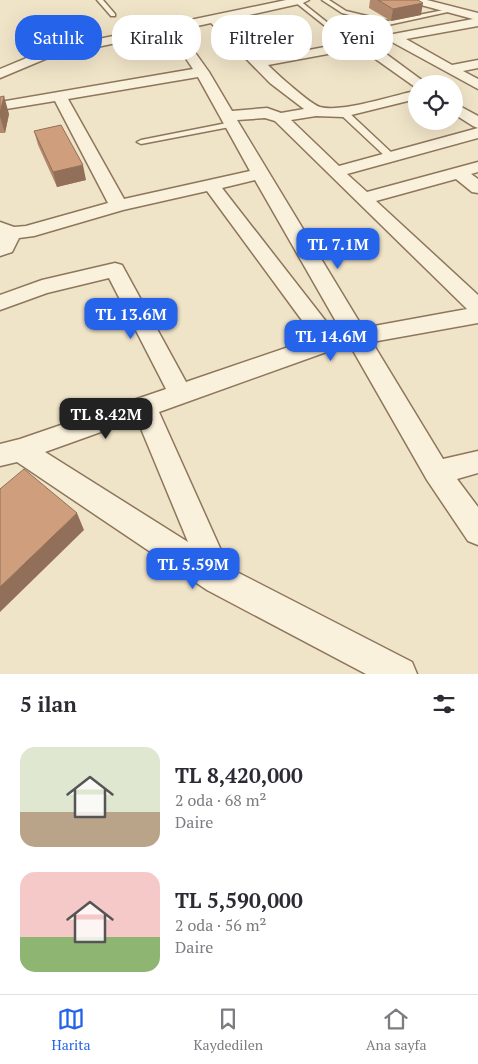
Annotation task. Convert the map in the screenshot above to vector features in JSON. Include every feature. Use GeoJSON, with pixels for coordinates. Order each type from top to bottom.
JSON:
{"type":"FeatureCollection","features":[{"type":"Feature","properties":{"kind":"street"},"geometry":{"type":"LineString","coordinates":[[454,10],[470,0]]}},
{"type":"Feature","properties":{"kind":"street"},"geometry":{"type":"LineString","coordinates":[[228,15],[300,1]]}},
{"type":"Feature","properties":{"kind":"street"},"geometry":{"type":"LineString","coordinates":[[422,1],[478,16]]}},
{"type":"Feature","properties":{"kind":"street"},"geometry":{"type":"LineString","coordinates":[[395,38],[478,22]]}},
{"type":"Feature","properties":{"kind":"street"},"geometry":{"type":"LineString","coordinates":[[395,38],[478,85]]}},
{"type":"Feature","properties":{"kind":"street"},"geometry":{"type":"LineString","coordinates":[[0,74],[46,54],[112,40]]}},
{"type":"Feature","properties":{"kind":"street"},"geometry":{"type":"LineString","coordinates":[[259,62],[322,51]]}},
{"type":"Feature","properties":{"kind":"street"},"geometry":{"type":"LineString","coordinates":[[193,60],[437,472],[478,531]]}},
{"type":"Feature","properties":{"kind":"street"},"geometry":{"type":"LineString","coordinates":[[386,60],[408,76]]}},
{"type":"Feature","properties":{"kind":"street"},"geometry":{"type":"LineString","coordinates":[[259,62],[275,80],[316,111]]}},
{"type":"Feature","properties":{"kind":"street"},"geometry":{"type":"LineString","coordinates":[[450,69],[478,64]]}},
{"type":"Feature","properties":{"kind":"street"},"geometry":{"type":"LineString","coordinates":[[0,106],[202,72]]}},
{"type":"Feature","properties":{"kind":"street"},"geometry":{"type":"LineString","coordinates":[[60,97],[119,206]]}},
{"type":"Feature","properties":{"kind":"street"},"geometry":{"type":"LineString","coordinates":[[280,118],[316,111],[343,112],[408,97]]}},
{"type":"Feature","properties":{"kind":"street"},"geometry":{"type":"LineString","coordinates":[[230,120],[267,113],[280,118],[363,199],[478,306]]}},
{"type":"Feature","properties":{"kind":"street"},"geometry":{"type":"LineString","coordinates":[[463,113],[478,123]]}},
{"type":"Feature","properties":{"kind":"street"},"geometry":{"type":"LineString","coordinates":[[335,172],[478,133]]}},
{"type":"Feature","properties":{"kind":"street"},"geometry":{"type":"LineString","coordinates":[[363,199],[478,168]]}},
{"type":"Feature","properties":{"kind":"street"},"geometry":{"type":"LineString","coordinates":[[458,172],[478,188]]}},
{"type":"Feature","properties":{"kind":"street"},"geometry":{"type":"LineString","coordinates":[[0,250],[5,248],[6,231],[27,232],[119,206],[260,174]]}},
{"type":"Feature","properties":{"kind":"street"},"geometry":{"type":"LineString","coordinates":[[210,184],[330,342]]}},
{"type":"Feature","properties":{"kind":"street"},"geometry":{"type":"LineString","coordinates":[[0,303],[42,287],[115,270],[180,393]]}},
{"type":"Feature","properties":{"kind":"street"},"geometry":{"type":"LineString","coordinates":[[10,452],[330,342],[478,315]]}},
{"type":"Feature","properties":{"kind":"street"},"geometry":{"type":"LineString","coordinates":[[144,406],[218,579]]}},
{"type":"Feature","properties":{"kind":"street"},"geometry":{"type":"LineString","coordinates":[[10,452],[218,579],[400,674]]}},
{"type":"Feature","properties":{"kind":"street"},"geometry":{"type":"LineString","coordinates":[[437,472],[478,462]]}},
{"type":"Feature","properties":{"kind":"lane"},"geometry":{"type":"LineString","coordinates":[[100,0],[113,15]]}},
{"type":"Feature","properties":{"kind":"lane"},"geometry":{"type":"LineString","coordinates":[[325,0],[344,12],[388,23],[454,10]]}},
{"type":"Feature","properties":{"kind":"lane"},"geometry":{"type":"LineString","coordinates":[[300,1],[322,20]]}},
{"type":"Feature","properties":{"kind":"lane"},"geometry":{"type":"LineString","coordinates":[[343,112],[390,156]]}},
{"type":"Feature","properties":{"kind":"lane"},"geometry":{"type":"LineString","coordinates":[[141,142],[230,120]]}},
{"type":"Feature","properties":{"kind":"building"},"geometry":{"type":"Polygon","coordinates":[[[378,0],[418,0],[423,3],[393,9],[378,0]]]}},
{"type":"Feature","properties":{"kind":"building"},"geometry":{"type":"Polygon","coordinates":[[[4,96],[0,113],[0,97],[4,96]]]}},
{"type":"Feature","properties":{"kind":"building"},"geometry":{"type":"Polygon","coordinates":[[[61,125],[83,165],[53,172],[34,131],[61,125]]]}},
{"type":"Feature","properties":{"kind":"building"},"geometry":{"type":"Polygon","coordinates":[[[24,469],[77,513],[0,587],[0,489],[24,469]]]}}]}
